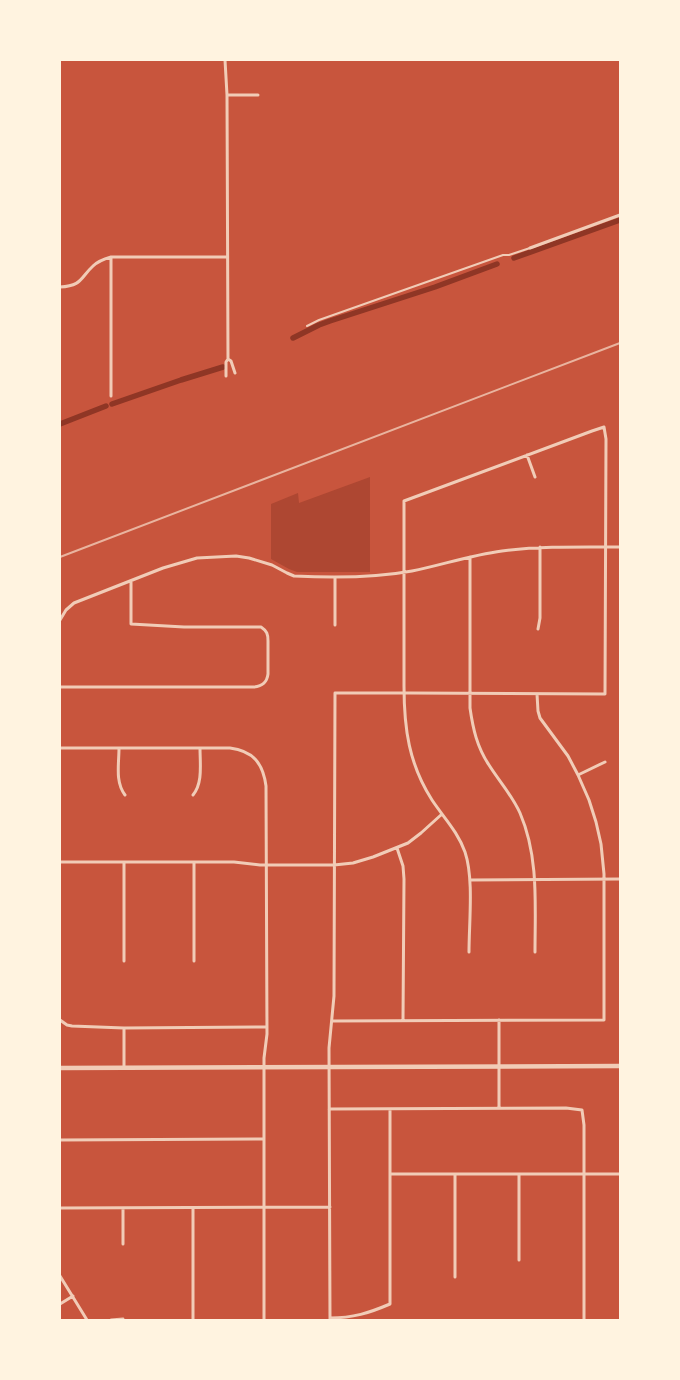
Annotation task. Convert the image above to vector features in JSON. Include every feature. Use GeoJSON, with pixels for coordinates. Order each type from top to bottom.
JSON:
{"type":"FeatureCollection","features":[{"type":"Feature","properties":{"kind":"street"},"geometry":{"type":"LineString","coordinates":[[224,60],[227,95],[228,359],[226,362],[226,376]]}},
{"type":"Feature","properties":{"kind":"street"},"geometry":{"type":"LineString","coordinates":[[227,95],[258,95]]}},
{"type":"Feature","properties":{"kind":"street"},"geometry":{"type":"LineString","coordinates":[[530,248],[620,215]]}},
{"type":"Feature","properties":{"kind":"street"},"geometry":{"type":"LineString","coordinates":[[60,287],[74,285],[82,279],[92,266],[101,260],[111,257],[227,257]]}},
{"type":"Feature","properties":{"kind":"street"},"geometry":{"type":"LineString","coordinates":[[111,257],[111,396]]}},
{"type":"Feature","properties":{"kind":"street"},"geometry":{"type":"LineString","coordinates":[[228,359],[231,361],[235,373]]}},
{"type":"Feature","properties":{"kind":"street"},"geometry":{"type":"LineString","coordinates":[[390,1108],[390,1304],[364,1315],[330,1319],[329,1048],[334,996],[335,693],[404,693],[470,694],[605,694],[606,438],[604,427],[404,502],[404,693],[406,728],[412,757],[422,783],[462,844],[468,865],[470,880],[469,952]]}},
{"type":"Feature","properties":{"kind":"street"},"geometry":{"type":"LineString","coordinates":[[527,455],[535,477]]}},
{"type":"Feature","properties":{"kind":"street"},"geometry":{"type":"LineString","coordinates":[[60,620],[66,610],[74,603],[181,562],[197,558],[236,556],[261,561],[294,576],[335,577],[404,572],[500,551],[540,547],[620,547]]}},
{"type":"Feature","properties":{"kind":"street"},"geometry":{"type":"LineString","coordinates":[[538,629],[540,618],[540,547]]}},
{"type":"Feature","properties":{"kind":"street"},"geometry":{"type":"LineString","coordinates":[[470,557],[470,708],[473,729],[479,748],[489,766],[509,792],[527,832],[532,852],[535,879],[535,952]]}},
{"type":"Feature","properties":{"kind":"street"},"geometry":{"type":"LineString","coordinates":[[335,577],[335,625]]}},
{"type":"Feature","properties":{"kind":"street"},"geometry":{"type":"LineString","coordinates":[[60,687],[254,687],[262,685],[267,679],[268,636],[261,627],[184,627],[131,624],[131,581]]}},
{"type":"Feature","properties":{"kind":"street"},"geometry":{"type":"LineString","coordinates":[[332,1020],[604,1020],[603,855],[589,800],[568,756],[540,718],[537,694]]}},
{"type":"Feature","properties":{"kind":"street"},"geometry":{"type":"LineString","coordinates":[[60,748],[238,749],[255,758],[262,769],[266,786],[264,1320]]}},
{"type":"Feature","properties":{"kind":"street"},"geometry":{"type":"LineString","coordinates":[[119,748],[119,783],[125,796]]}},
{"type":"Feature","properties":{"kind":"street"},"geometry":{"type":"LineString","coordinates":[[193,795],[200,784],[200,748]]}},
{"type":"Feature","properties":{"kind":"street"},"geometry":{"type":"LineString","coordinates":[[578,775],[605,762]]}},
{"type":"Feature","properties":{"kind":"street"},"geometry":{"type":"LineString","coordinates":[[60,862],[234,862],[266,865],[348,864],[359,862],[397,848],[415,838],[442,814]]}},
{"type":"Feature","properties":{"kind":"street"},"geometry":{"type":"LineString","coordinates":[[397,848],[403,866],[404,879],[403,1020]]}},
{"type":"Feature","properties":{"kind":"street"},"geometry":{"type":"LineString","coordinates":[[124,862],[124,961]]}},
{"type":"Feature","properties":{"kind":"street"},"geometry":{"type":"LineString","coordinates":[[194,862],[194,961]]}},
{"type":"Feature","properties":{"kind":"street"},"geometry":{"type":"LineString","coordinates":[[470,880],[620,879]]}},
{"type":"Feature","properties":{"kind":"street"},"geometry":{"type":"LineString","coordinates":[[499,1020],[499,1108]]}},
{"type":"Feature","properties":{"kind":"street"},"geometry":{"type":"LineString","coordinates":[[61,1021],[72,1026],[124,1028],[266,1027]]}},
{"type":"Feature","properties":{"kind":"street"},"geometry":{"type":"LineString","coordinates":[[124,1028],[124,1067]]}},
{"type":"Feature","properties":{"kind":"street"},"geometry":{"type":"LineString","coordinates":[[60,1068],[620,1066]]}},
{"type":"Feature","properties":{"kind":"street"},"geometry":{"type":"LineString","coordinates":[[330,1109],[566,1108],[582,1110],[584,1125],[584,1320]]}},
{"type":"Feature","properties":{"kind":"street"},"geometry":{"type":"LineString","coordinates":[[60,1140],[264,1139]]}},
{"type":"Feature","properties":{"kind":"street"},"geometry":{"type":"LineString","coordinates":[[390,1174],[620,1174]]}},
{"type":"Feature","properties":{"kind":"street"},"geometry":{"type":"LineString","coordinates":[[455,1174],[455,1277]]}},
{"type":"Feature","properties":{"kind":"street"},"geometry":{"type":"LineString","coordinates":[[519,1174],[519,1260]]}},
{"type":"Feature","properties":{"kind":"street"},"geometry":{"type":"LineString","coordinates":[[60,1208],[330,1207]]}},
{"type":"Feature","properties":{"kind":"street"},"geometry":{"type":"LineString","coordinates":[[123,1208],[123,1244]]}},
{"type":"Feature","properties":{"kind":"street"},"geometry":{"type":"LineString","coordinates":[[193,1208],[193,1320]]}},
{"type":"Feature","properties":{"kind":"street"},"geometry":{"type":"LineString","coordinates":[[60,1276],[87,1320]]}},
{"type":"Feature","properties":{"kind":"street"},"geometry":{"type":"LineString","coordinates":[[60,1304],[73,1296]]}},
{"type":"Feature","properties":{"kind":"street"},"geometry":{"type":"LineString","coordinates":[[111,1320],[123,1319]]}},
{"type":"Feature","properties":{"kind":"lane"},"geometry":{"type":"LineString","coordinates":[[307,326],[319,320],[499,257],[530,248]]}},
{"type":"Feature","properties":{"kind":"shaded area"},"geometry":{"type":"Polygon","coordinates":[[[370,477],[370,572],[297,572],[271,559],[271,504],[298,493],[299,503],[370,477]]]}},
{"type":"Feature","properties":{"kind":"waterway"},"geometry":{"type":"LineString","coordinates":[[514,258],[620,220]]}},
{"type":"Feature","properties":{"kind":"waterway"},"geometry":{"type":"LineString","coordinates":[[293,338],[330,321],[435,287],[497,264]]}},
{"type":"Feature","properties":{"kind":"waterway"},"geometry":{"type":"LineString","coordinates":[[112,404],[223,367]]}},
{"type":"Feature","properties":{"kind":"waterway"},"geometry":{"type":"LineString","coordinates":[[60,424],[106,406]]}},
{"type":"Feature","properties":{"kind":"railway"},"geometry":{"type":"LineString","coordinates":[[60,557],[620,343]]}}]}
